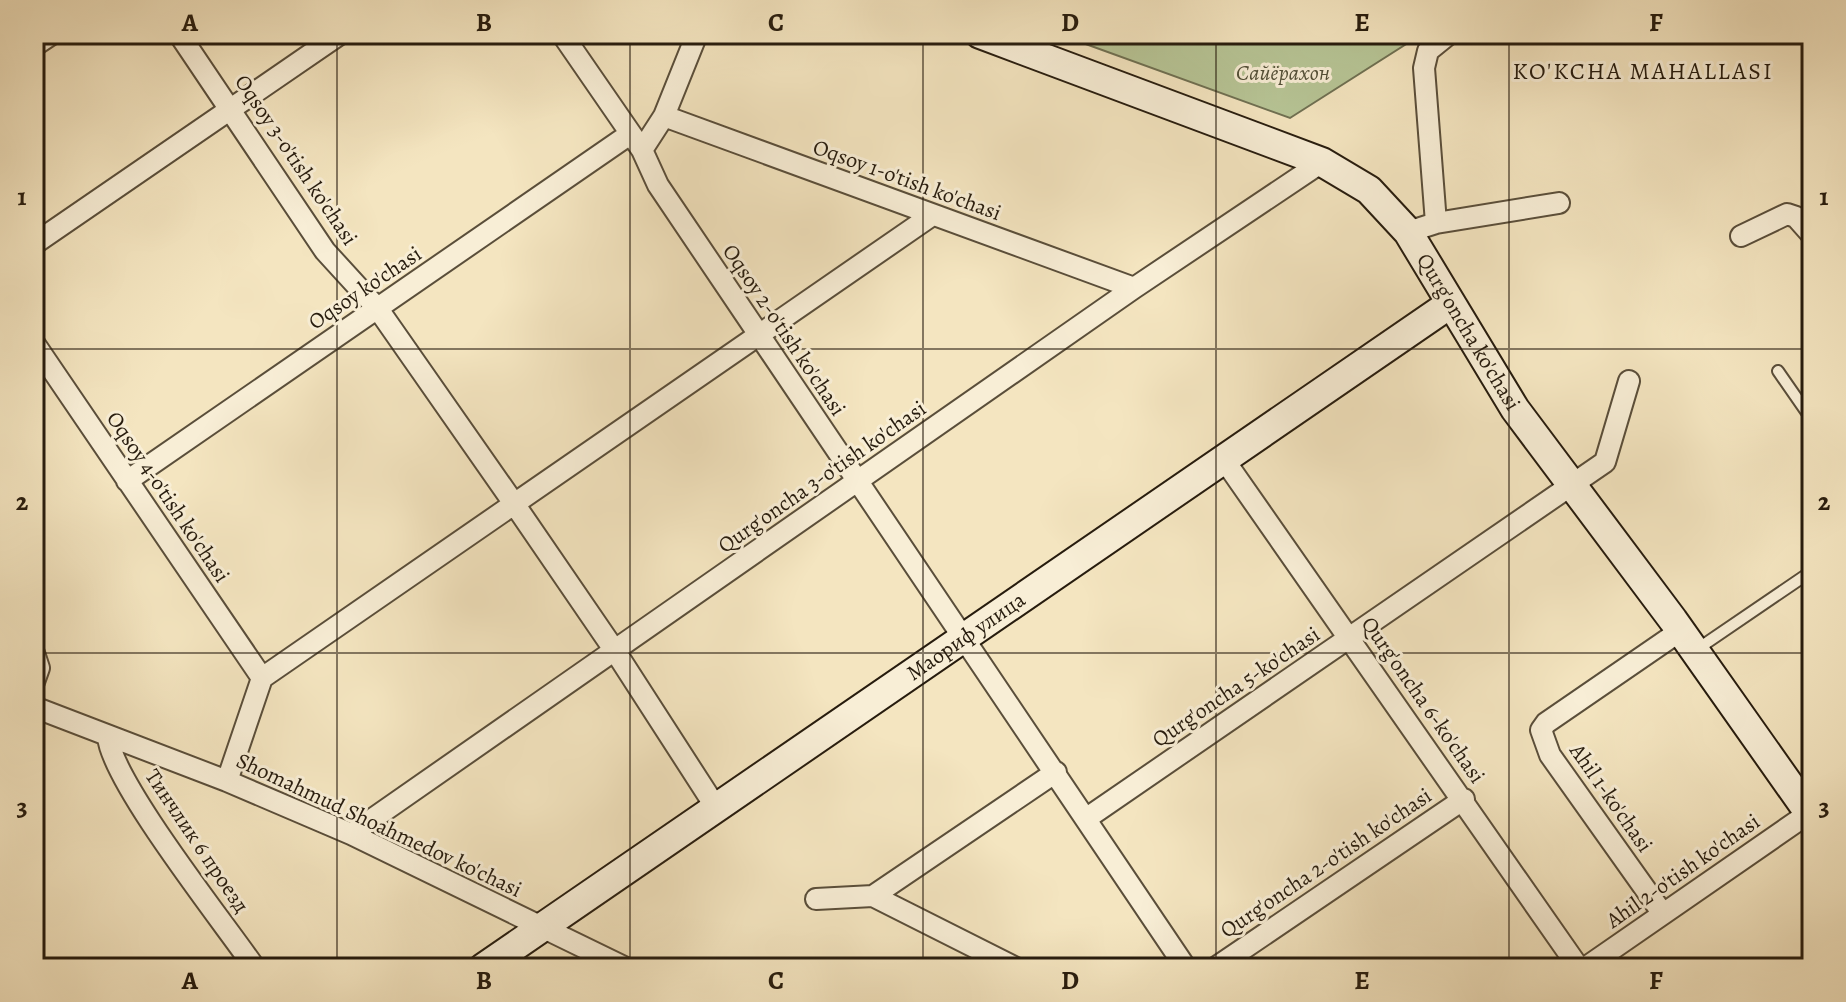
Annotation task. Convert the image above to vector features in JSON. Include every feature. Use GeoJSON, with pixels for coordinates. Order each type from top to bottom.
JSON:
{"type":"FeatureCollection","features":[{"type":"Feature","properties":{"kind":"street"},"geometry":{"type":"LineString","coordinates":[[34,46],[52,34]]}},
{"type":"Feature","properties":{"kind":"street","name":"Oqsoy 3-o'tish ko'chasi"},"geometry":{"type":"LineString","coordinates":[[179,34],[232,108],[325,251],[378,309],[515,505],[615,651],[715,806]]}},
{"type":"Feature","properties":{"kind":"street"},"geometry":{"type":"LineString","coordinates":[[34,244],[340,34]]}},
{"type":"Feature","properties":{"kind":"street","name":"Oqsoy 2-o'tish ko'chasi"},"geometry":{"type":"LineString","coordinates":[[562,34],[636,142],[658,185],[1186,968]]}},
{"type":"Feature","properties":{"kind":"street","name":"Oqsoy ko'chasi"},"geometry":{"type":"LineString","coordinates":[[127,481],[378,309],[636,142],[664,116],[697,34]]}},
{"type":"Feature","properties":{"kind":"street","name":"Qurg'oncha ko'chasi"},"geometry":{"type":"LineString","coordinates":[[980,34],[1032,43],[1322,162],[1369,190],[1408,232],[1515,409],[1688,641],[1810,815]]}},
{"type":"Feature","properties":{"kind":"street"},"geometry":{"type":"LineString","coordinates":[[1436,223],[1424,68],[1428,51],[1449,34]]}},
{"type":"Feature","properties":{"kind":"street","name":"Oqsoy 1-o'tish ko'chasi"},"geometry":{"type":"LineString","coordinates":[[664,116],[1134,288]]}},
{"type":"Feature","properties":{"kind":"street","name":"Qurg'oncha 3-o'tish ko'chasi"},"geometry":{"type":"LineString","coordinates":[[351,834],[1134,288],[1322,162]]}},
{"type":"Feature","properties":{"kind":"street"},"geometry":{"type":"LineString","coordinates":[[1408,232],[1436,223],[1559,203]]}},
{"type":"Feature","properties":{"kind":"street"},"geometry":{"type":"LineString","coordinates":[[1741,236],[1787,214],[1796,217],[1812,235]]}},
{"type":"Feature","properties":{"kind":"street"},"geometry":{"type":"LineString","coordinates":[[227,781],[262,678],[931,216]]}},
{"type":"Feature","properties":{"kind":"street","name":"Маориф улица"},"geometry":{"type":"LineString","coordinates":[[483,968],[1450,304]]}},
{"type":"Feature","properties":{"kind":"street","name":"Oqsoy 4-o'tish ko'chasi"},"geometry":{"type":"LineString","coordinates":[[34,343],[262,678]]}},
{"type":"Feature","properties":{"kind":"street","name":"Qurg'oncha 5-ko'chasi"},"geometry":{"type":"LineString","coordinates":[[1087,818],[1605,462],[1629,381]]}},
{"type":"Feature","properties":{"kind":"street","name":"Qurg'oncha 6-ko'chasi"},"geometry":{"type":"LineString","coordinates":[[1225,461],[1582,968]]}},
{"type":"Feature","properties":{"kind":"street","name":"Ahil 1-ko'chasi"},"geometry":{"type":"LineString","coordinates":[[1663,914],[1550,755],[1541,730],[1546,723],[1688,641]]}},
{"type":"Feature","properties":{"kind":"street"},"geometry":{"type":"LineString","coordinates":[[34,653],[39,668],[34,682]]}},
{"type":"Feature","properties":{"kind":"street","name":"Shomahmud Shoahmedov ko'chasi"},"geometry":{"type":"LineString","coordinates":[[34,707],[227,781],[351,834],[626,968]]}},
{"type":"Feature","properties":{"kind":"street","name":"Тинчлик 6 проезд"},"geometry":{"type":"LineString","coordinates":[[108,737],[109,750],[132,793],[255,968]]}},
{"type":"Feature","properties":{"kind":"street"},"geometry":{"type":"LineString","coordinates":[[873,896],[1056,772]]}},
{"type":"Feature","properties":{"kind":"street","name":"Qurg'oncha 2-o'tish ko'chasi"},"geometry":{"type":"LineString","coordinates":[[1215,968],[1464,799]]}},
{"type":"Feature","properties":{"kind":"street","name":"Ahil 2-o'tish ko'chasi"},"geometry":{"type":"LineString","coordinates":[[1582,968],[1810,815]]}},
{"type":"Feature","properties":{"kind":"street"},"geometry":{"type":"LineString","coordinates":[[816,899],[873,896],[1016,968]]}},
{"type":"Feature","properties":{"kind":"lane"},"geometry":{"type":"LineString","coordinates":[[1778,371],[1812,420]]}},
{"type":"Feature","properties":{"kind":"lane"},"geometry":{"type":"LineString","coordinates":[[1688,641],[1812,571]]}},
{"type":"Feature","properties":{"kind":"green space","name":"Сайёрахон"},"geometry":{"type":"Polygon","coordinates":[[[1058,34],[1422,34],[1290,118],[1058,34]]]}},
{"type":"Feature","properties":{"kind":"district","name":"KO'KCHA MAHALLASI"},"geometry":{"type":"Point","coordinates":[1643,71]}}]}
